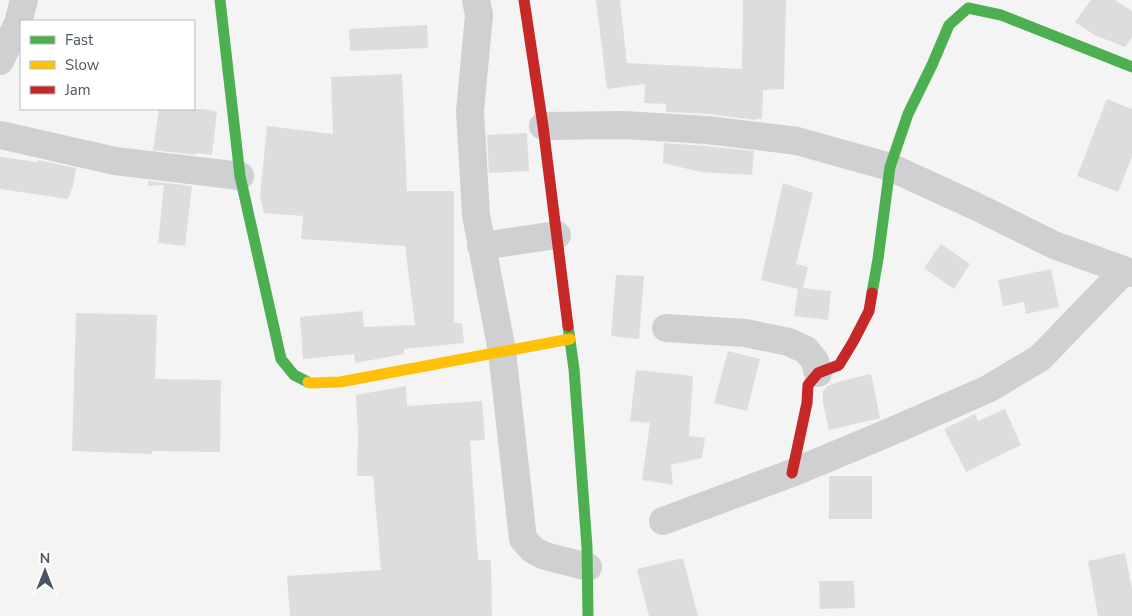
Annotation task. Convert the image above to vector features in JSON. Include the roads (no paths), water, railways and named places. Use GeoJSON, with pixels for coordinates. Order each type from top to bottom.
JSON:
{"type":"FeatureCollection","features":[{"type":"Feature","properties":{"kind":"street"},"geometry":{"type":"LineString","coordinates":[[0,62],[18,23],[24,0]]}},
{"type":"Feature","properties":{"kind":"street"},"geometry":{"type":"LineString","coordinates":[[220,0],[240,176],[281,359],[294,375],[311,383],[340,382],[570,339]]}},
{"type":"Feature","properties":{"kind":"street"},"geometry":{"type":"LineString","coordinates":[[476,0],[479,15],[470,111],[476,214],[502,352],[523,539],[532,550],[545,556],[588,567]]}},
{"type":"Feature","properties":{"kind":"street"},"geometry":{"type":"LineString","coordinates":[[524,0],[543,126],[574,369],[587,547],[588,616]]}},
{"type":"Feature","properties":{"kind":"street"},"geometry":{"type":"LineString","coordinates":[[792,473],[807,403],[808,385],[818,373],[839,365],[853,342],[868,310],[878,259],[890,167],[908,114],[949,25],[969,4],[1132,67]]}},
{"type":"Feature","properties":{"kind":"street"},"geometry":{"type":"LineString","coordinates":[[543,126],[624,125],[707,130],[797,141],[890,167],[1054,245],[1128,272],[1040,358],[988,389],[792,473],[663,521]]}},
{"type":"Feature","properties":{"kind":"street"},"geometry":{"type":"LineString","coordinates":[[0,135],[115,160],[240,176]]}},
{"type":"Feature","properties":{"kind":"street"},"geometry":{"type":"LineString","coordinates":[[481,246],[557,235]]}},
{"type":"Feature","properties":{"kind":"street"},"geometry":{"type":"LineString","coordinates":[[666,328],[745,333],[789,342],[806,350],[815,361],[818,373]]}}]}
